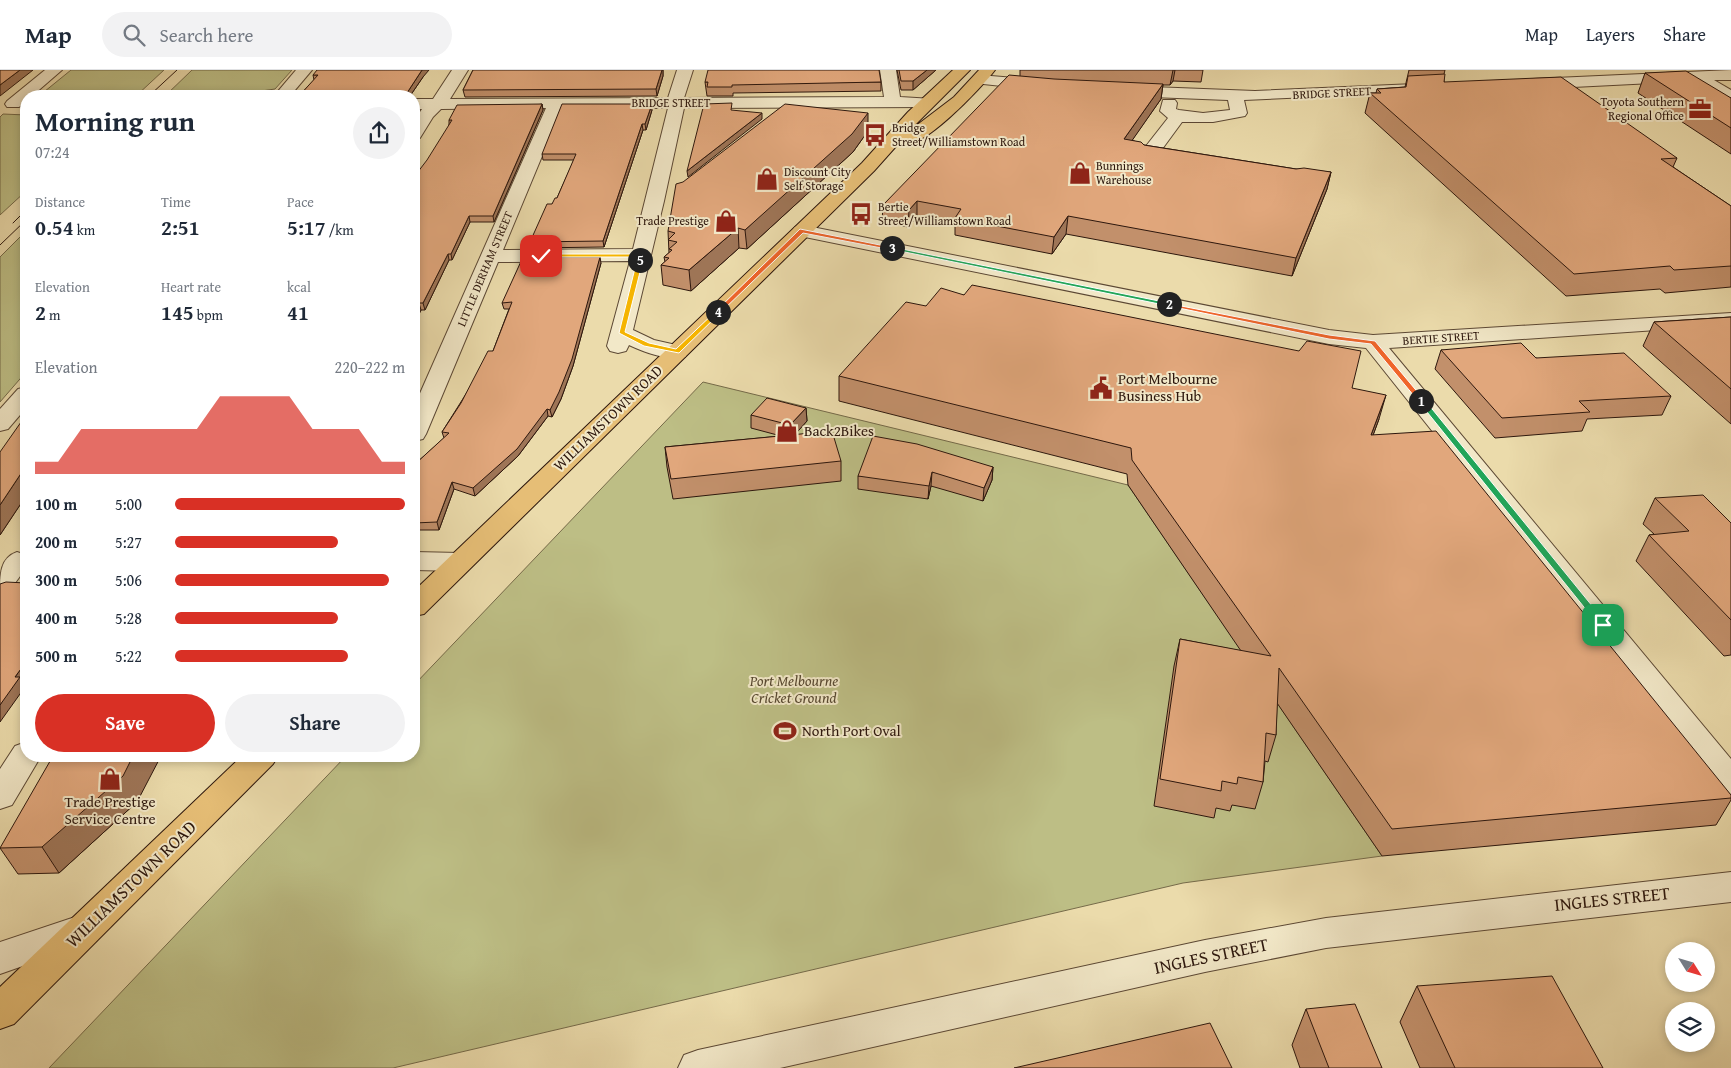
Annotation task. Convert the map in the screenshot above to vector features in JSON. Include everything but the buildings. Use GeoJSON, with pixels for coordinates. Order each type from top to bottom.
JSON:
{"type":"FeatureCollection","features":[{"type":"Feature","properties":{"kind":"main road"},"geometry":{"type":"LineString","coordinates":[[956,76],[980,79]]}},
{"type":"Feature","properties":{"kind":"main road","name":"WILLIAMSTOWN ROAD"},"geometry":{"type":"LineString","coordinates":[[420,601],[868,167],[924,106],[956,76]]}},
{"type":"Feature","properties":{"kind":"main road","name":"WILLIAMSTOWN ROAD"},"geometry":{"type":"LineString","coordinates":[[868,167],[930,126],[980,79]]}},
{"type":"Feature","properties":{"kind":"main road"},"geometry":{"type":"LineString","coordinates":[[924,106],[949,110]]}},
{"type":"Feature","properties":{"kind":"main road","name":"WILLIAMSTOWN ROAD"},"geometry":{"type":"LineString","coordinates":[[0,1012],[256,762]]}},
{"type":"Feature","properties":{"kind":"street"},"geometry":{"type":"LineString","coordinates":[[31,90],[54,70]]}},
{"type":"Feature","properties":{"kind":"street"},"geometry":{"type":"LineString","coordinates":[[287,90],[304,70]]}},
{"type":"Feature","properties":{"kind":"street"},"geometry":{"type":"LineString","coordinates":[[420,126],[460,70]]}},
{"type":"Feature","properties":{"kind":"street"},"geometry":{"type":"LineString","coordinates":[[677,352],[620,339],[641,255],[662,199],[676,106],[685,70]]}},
{"type":"Feature","properties":{"kind":"street"},"geometry":{"type":"LineString","coordinates":[[888,70],[892,101]]}},
{"type":"Feature","properties":{"kind":"street"},"geometry":{"type":"LineString","coordinates":[[1565,70],[1579,82]]}},
{"type":"Feature","properties":{"kind":"street"},"geometry":{"type":"LineString","coordinates":[[1396,74],[1412,89]]}},
{"type":"Feature","properties":{"kind":"street"},"geometry":{"type":"LineString","coordinates":[[1520,84],[1731,74]]}},
{"type":"Feature","properties":{"kind":"street"},"geometry":{"type":"LineString","coordinates":[[1695,76],[1731,98]]}},
{"type":"Feature","properties":{"kind":"street","name":"BRIDGE STREET"},"geometry":{"type":"LineString","coordinates":[[1113,90],[1235,96],[1432,88]]}},
{"type":"Feature","properties":{"kind":"street"},"geometry":{"type":"LineString","coordinates":[[1169,93],[1168,111],[1178,115],[1212,117],[1239,113],[1235,96]]}},
{"type":"Feature","properties":{"kind":"street"},"geometry":{"type":"LineString","coordinates":[[10,108],[20,99]]}},
{"type":"Feature","properties":{"kind":"street","name":"BRIDGE STREET"},"geometry":{"type":"LineString","coordinates":[[788,110],[892,101],[924,106]]}},
{"type":"Feature","properties":{"kind":"street","name":"BRIDGE STREET"},"geometry":{"type":"LineString","coordinates":[[420,105],[434,107]]}},
{"type":"Feature","properties":{"kind":"street","name":"LITTLE DERHAM STREET"},"geometry":{"type":"LineString","coordinates":[[420,420],[555,106]]}},
{"type":"Feature","properties":{"kind":"street","name":"BRIDGE STREET"},"geometry":{"type":"LineString","coordinates":[[420,109],[434,107],[676,106],[788,110],[924,106]]}},
{"type":"Feature","properties":{"kind":"street"},"geometry":{"type":"LineString","coordinates":[[1178,115],[1148,155],[1186,161]]}},
{"type":"Feature","properties":{"kind":"street","name":"BERTIE STREET"},"geometry":{"type":"LineString","coordinates":[[802,231],[1329,337],[1373,342],[1731,319]]}},
{"type":"Feature","properties":{"kind":"street"},"geometry":{"type":"LineString","coordinates":[[491,256],[641,255]]}},
{"type":"Feature","properties":{"kind":"street"},"geometry":{"type":"LineString","coordinates":[[1373,342],[1731,782]]}},
{"type":"Feature","properties":{"kind":"street"},"geometry":{"type":"LineString","coordinates":[[0,424],[20,401]]}},
{"type":"Feature","properties":{"kind":"street"},"geometry":{"type":"LineString","coordinates":[[0,584],[14,561]]}},
{"type":"Feature","properties":{"kind":"street"},"geometry":{"type":"LineString","coordinates":[[420,561],[460,562]]}},
{"type":"Feature","properties":{"kind":"street"},"geometry":{"type":"LineString","coordinates":[[0,796],[21,762]]}},
{"type":"Feature","properties":{"kind":"street","name":"INGLES STREET"},"geometry":{"type":"LineString","coordinates":[[698,1068],[1205,956],[1326,933],[1731,887]]}},
{"type":"Feature","properties":{"kind":"street"},"geometry":{"type":"LineString","coordinates":[[0,958],[86,928]]}},
{"type":"Feature","properties":{"kind":"green space"},"geometry":{"type":"Polygon","coordinates":[[[71,70],[164,70],[142,90],[46,90],[71,70]]]}},
{"type":"Feature","properties":{"kind":"green space"},"geometry":{"type":"Polygon","coordinates":[[[192,70],[292,70],[275,89],[171,90],[192,70]]]}},
{"type":"Feature","properties":{"kind":"green space"},"geometry":{"type":"Polygon","coordinates":[[[3,114],[20,115],[20,197],[0,215],[0,117],[3,114]]]}},
{"type":"Feature","properties":{"kind":"green space"},"geometry":{"type":"Polygon","coordinates":[[[20,237],[20,379],[0,402],[0,257],[20,237]]]}},
{"type":"Feature","properties":{"kind":"green space","name":"Port Melbourne Cricket Ground"},"geometry":{"type":"Polygon","coordinates":[[[703,382],[1128,485],[1382,856],[1183,883],[393,1068],[49,1068],[340,762],[420,762],[420,679],[703,382]]]}},
{"type":"Feature","properties":{"kind":"tram line"},"geometry":{"type":"LineString","coordinates":[[155,90],[177,70]]}},
{"type":"Feature","properties":{"kind":"tram line"},"geometry":{"type":"LineString","coordinates":[[13,223],[20,216]]}},
{"type":"Feature","properties":{"kind":"tram line"},"geometry":{"type":"LineString","coordinates":[[0,245],[20,226]]}},
{"type":"Feature","properties":{"kind":"place","name":"Toyota Southern Regional Office"},"geometry":{"type":"Point","coordinates":[1700,109]}},
{"type":"Feature","properties":{"kind":"place","name":"Bridge Street/Williamstown Road"},"geometry":{"type":"Point","coordinates":[875,135]}},
{"type":"Feature","properties":{"kind":"place","name":"Bunnings Warehouse"},"geometry":{"type":"Point","coordinates":[1080,173]}},
{"type":"Feature","properties":{"kind":"place","name":"Discount City Self Storage"},"geometry":{"type":"Point","coordinates":[767,179]}},
{"type":"Feature","properties":{"kind":"place","name":"Bertie Street/Williamstown Road"},"geometry":{"type":"Point","coordinates":[861,214]}},
{"type":"Feature","properties":{"kind":"place","name":"Trade Prestige"},"geometry":{"type":"Point","coordinates":[726,221]}},
{"type":"Feature","properties":{"kind":"place","name":"Port Melbourne Business Hub"},"geometry":{"type":"Point","coordinates":[1101,388]}},
{"type":"Feature","properties":{"kind":"place","name":"Back2Bikes"},"geometry":{"type":"Point","coordinates":[787,431]}},
{"type":"Feature","properties":{"kind":"place","name":"North Port Oval"},"geometry":{"type":"Point","coordinates":[785,731]}},
{"type":"Feature","properties":{"kind":"place","name":"Trade Prestige Service Centre"},"geometry":{"type":"Point","coordinates":[110,779]}},
{"type":"Feature","properties":{"kind":"route"},"geometry":{"type":"LineString","coordinates":[[541,256],[641,255],[622,333],[646,345],[677,352],[802,231],[1329,337],[1373,342],[1603,625]]}}]}
